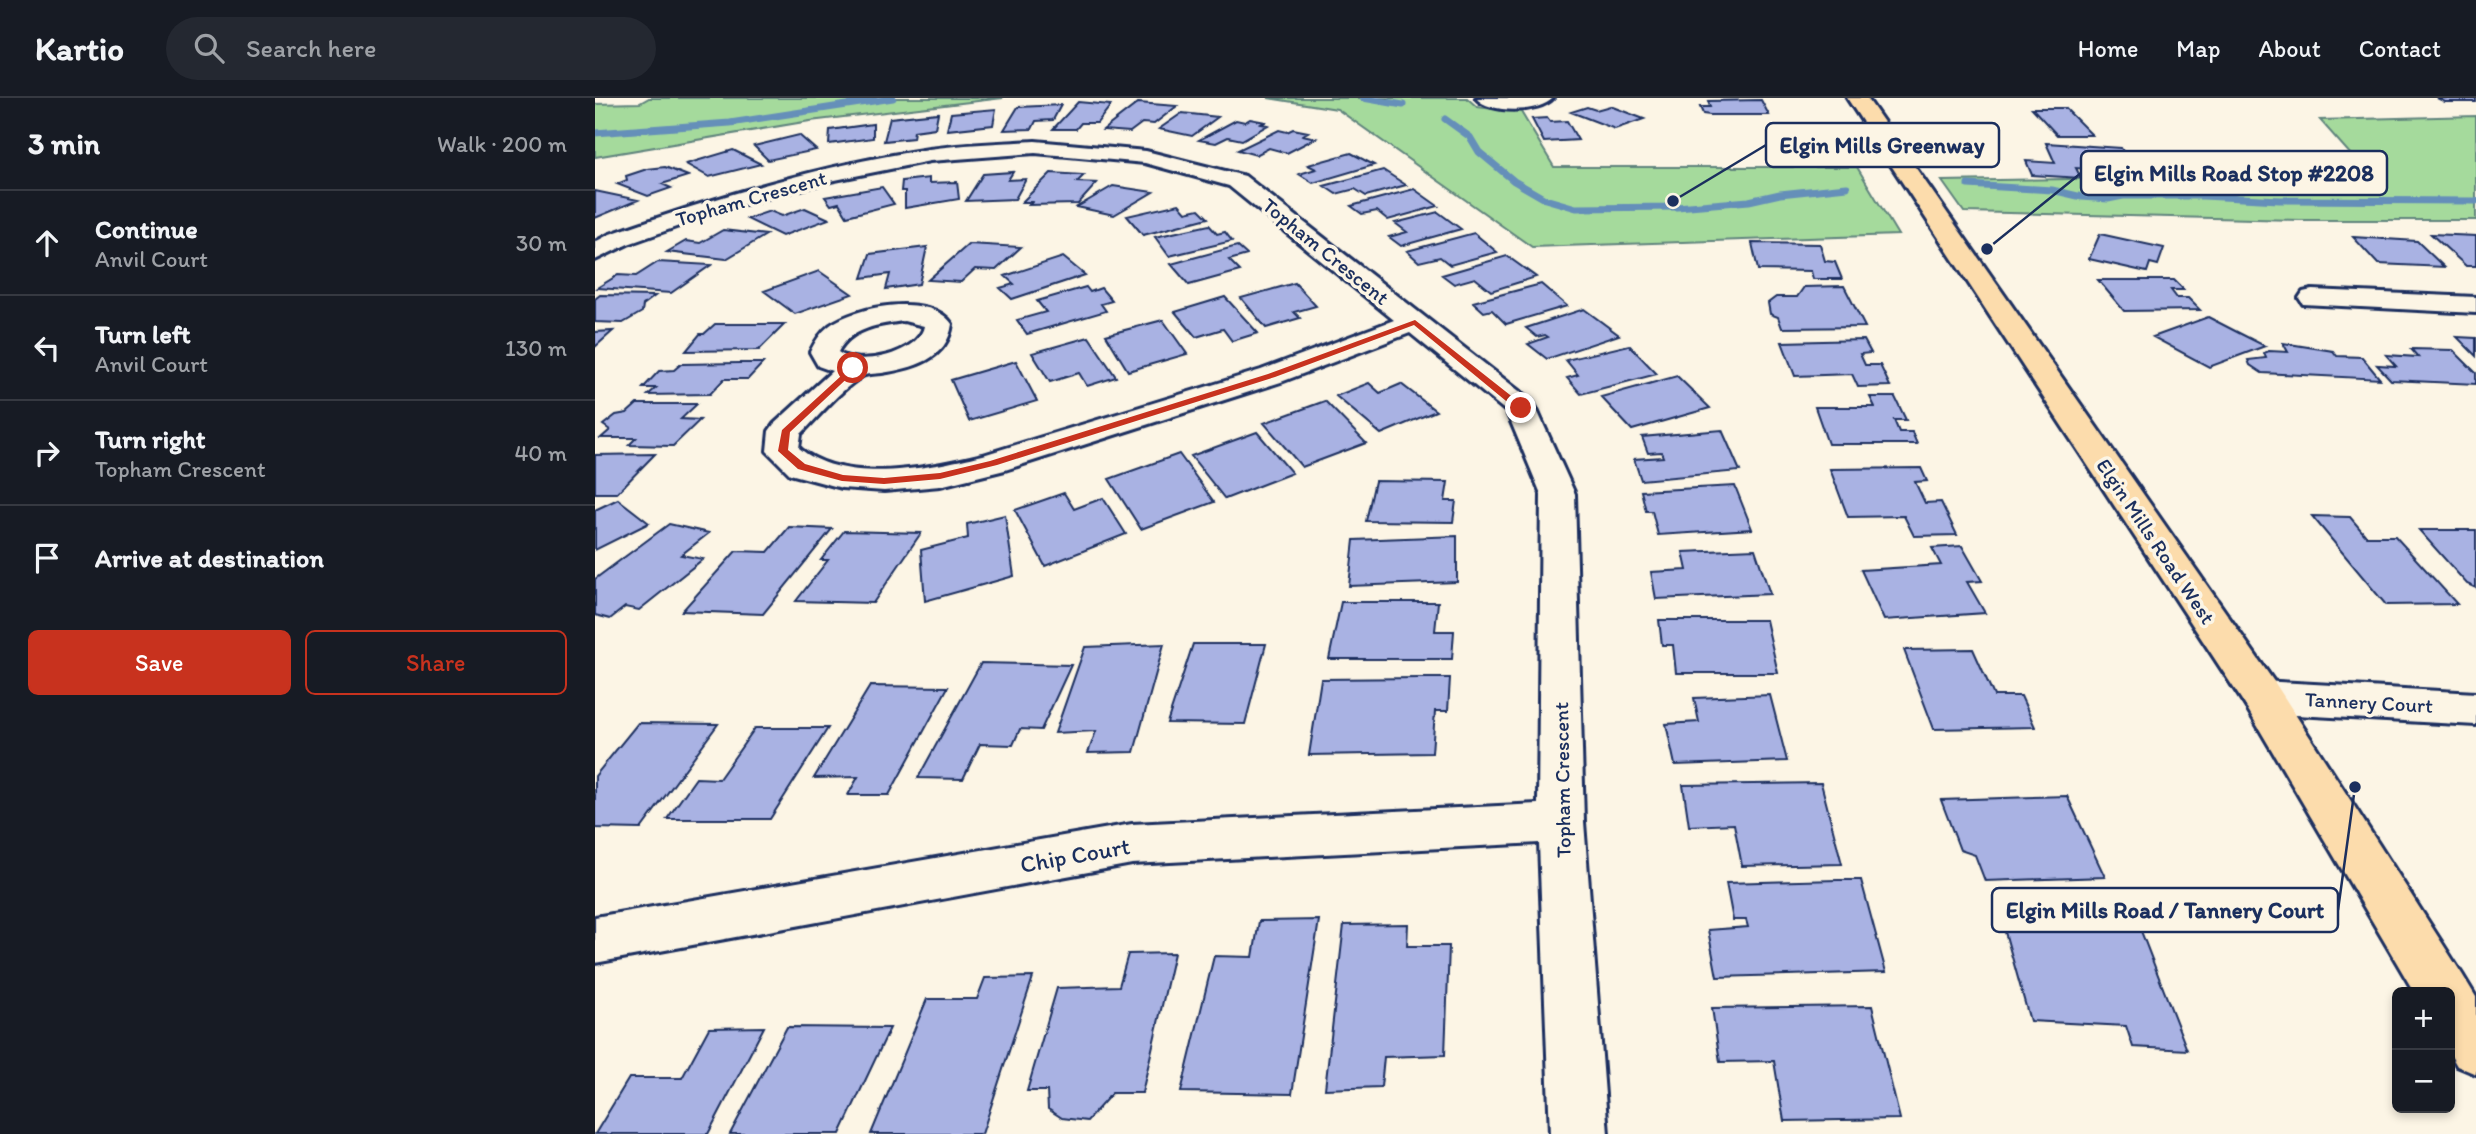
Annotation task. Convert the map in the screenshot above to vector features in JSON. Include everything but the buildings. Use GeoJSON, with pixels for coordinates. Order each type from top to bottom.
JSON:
{"type":"FeatureCollection","features":[{"type":"Feature","properties":{"kind":"main road","name":"Elgin Mills Road West"},"geometry":{"type":"LineString","coordinates":[[1857,98],[2262,697],[2440,987]]}},
{"type":"Feature","properties":{"kind":"main road"},"geometry":{"type":"LineString","coordinates":[[2455,1012],[2476,1046]]}},
{"type":"Feature","properties":{"kind":"street"},"geometry":{"type":"LineString","coordinates":[[1486,98],[1497,103],[1525,104],[1543,98]]}},
{"type":"Feature","properties":{"kind":"street","name":"Topham Crescent"},"geometry":{"type":"LineString","coordinates":[[595,252],[619,239],[725,202],[828,175],[930,155],[1035,147],[1146,156],[1237,181],[1521,408],[1558,494],[1561,822],[1579,1134]]}},
{"type":"Feature","properties":{"kind":"street"},"geometry":{"type":"LineString","coordinates":[[2312,298],[2476,305]]}},
{"type":"Feature","properties":{"kind":"street"},"geometry":{"type":"LineString","coordinates":[[853,368],[786,432],[783,451],[802,467],[842,478],[884,481],[940,476],[993,463],[1272,376],[1415,322]]}},
{"type":"Feature","properties":{"kind":"street","name":"Tannery Court"},"geometry":{"type":"LineString","coordinates":[[2262,697],[2476,709]]}},
{"type":"Feature","properties":{"kind":"street","name":"Chip Court"},"geometry":{"type":"LineString","coordinates":[[595,940],[1132,845],[1561,822]]}},
{"type":"Feature","properties":{"kind":"green space"},"geometry":{"type":"Polygon","coordinates":[[[649,98],[1003,98],[810,121],[595,157],[595,104],[640,103],[649,98]]]}},
{"type":"Feature","properties":{"kind":"green space"},"geometry":{"type":"Polygon","coordinates":[[[1268,98],[1467,98],[1477,107],[1521,112],[1554,167],[1857,167],[1898,235],[1532,247],[1337,109],[1268,98]]]}},
{"type":"Feature","properties":{"kind":"green space"},"geometry":{"type":"Polygon","coordinates":[[[2476,116],[2476,220],[2300,220],[1964,212],[1942,181],[2368,174],[2320,120],[2476,116]]]}},
{"type":"Feature","properties":{"kind":"waterway"},"geometry":{"type":"LineString","coordinates":[[595,133],[730,123],[893,98]]}},
{"type":"Feature","properties":{"kind":"waterway"},"geometry":{"type":"LineString","coordinates":[[1363,98],[1403,105]]}},
{"type":"Feature","properties":{"kind":"waterway"},"geometry":{"type":"LineString","coordinates":[[1445,119],[1470,137],[1479,152],[1514,181],[1545,199],[1576,208],[1677,207],[1749,201],[1780,194],[1847,187]]}},
{"type":"Feature","properties":{"kind":"waterway"},"geometry":{"type":"LineString","coordinates":[[1968,185],[2052,190],[2082,197],[2108,199],[2123,196],[2203,196],[2280,200],[2476,201]]}},
{"type":"Feature","properties":{"kind":"place","name":"Elgin Mills Greenway"},"geometry":{"type":"Point","coordinates":[1673,201]}},
{"type":"Feature","properties":{"kind":"place","name":"Elgin Mills Road Stop #2208"},"geometry":{"type":"Point","coordinates":[1987,249]}},
{"type":"Feature","properties":{"kind":"place","name":"Elgin Mills Road / Tannery Court"},"geometry":{"type":"Point","coordinates":[2355,787]}},
{"type":"Feature","properties":{"kind":"route"},"geometry":{"type":"LineString","coordinates":[[853,368],[815,401],[786,432],[783,451],[802,467],[842,478],[884,481],[940,476],[993,463],[1272,376],[1415,322],[1521,408]]}}]}
